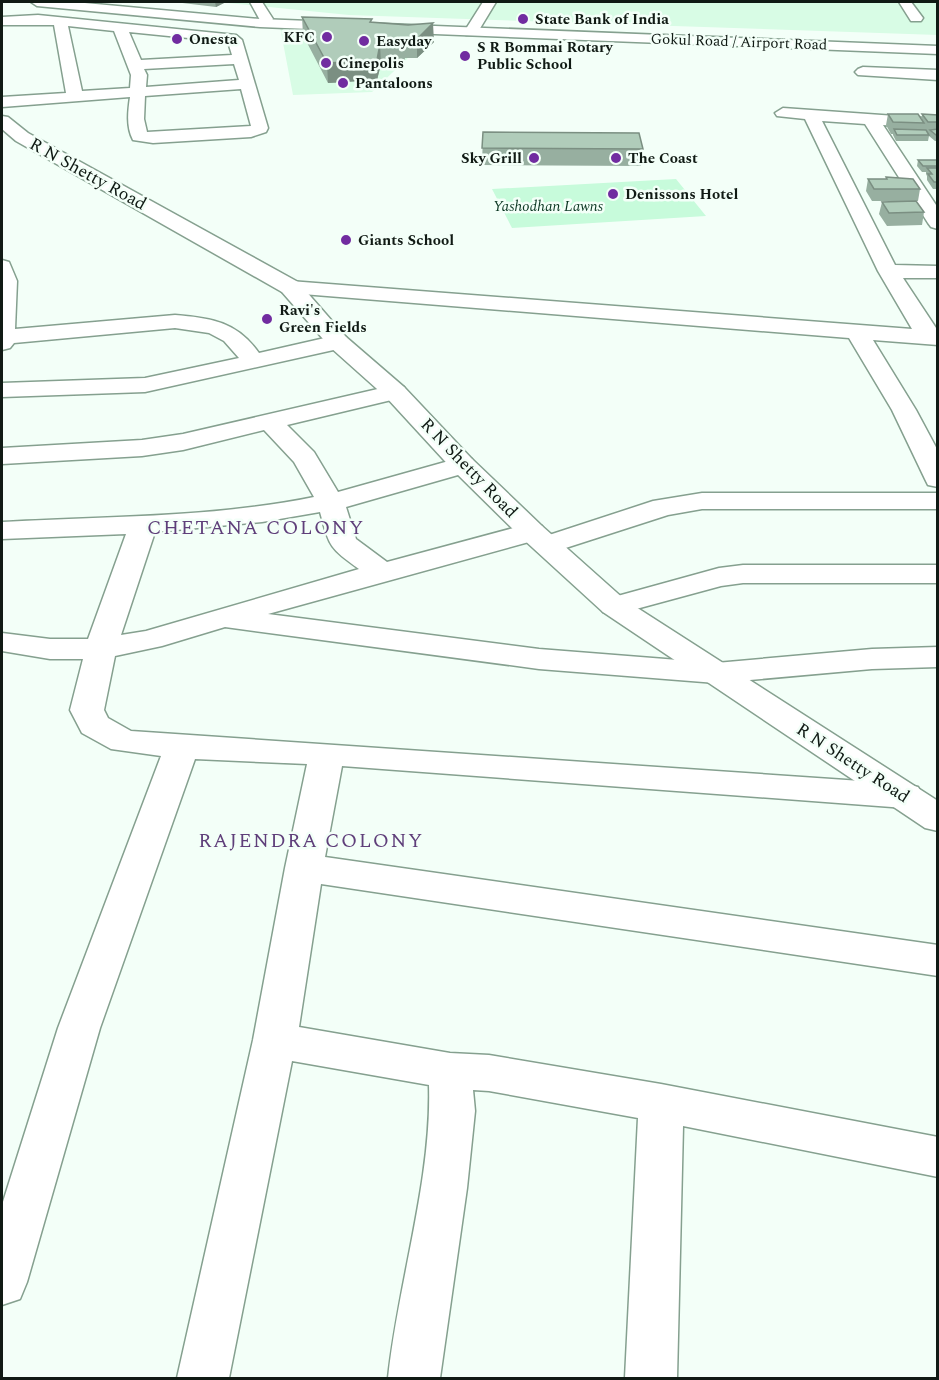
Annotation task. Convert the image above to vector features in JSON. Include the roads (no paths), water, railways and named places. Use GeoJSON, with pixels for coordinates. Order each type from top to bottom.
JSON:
{"type":"FeatureCollection","features":[{"type":"Feature","properties":{"kind":"street","name":"Gokul Road / Airport Road"},"geometry":{"type":"LineString","coordinates":[[38,2],[260,23],[938,45]]}},
{"type":"Feature","properties":{"kind":"street","name":"Gokul Road / Airport Road"},"geometry":{"type":"LineString","coordinates":[[84,2],[266,19],[938,50]]}},
{"type":"Feature","properties":{"kind":"street"},"geometry":{"type":"LineString","coordinates":[[256,2],[266,19]]}},
{"type":"Feature","properties":{"kind":"street"},"geometry":{"type":"LineString","coordinates":[[473,29],[489,2]]}},
{"type":"Feature","properties":{"kind":"street"},"geometry":{"type":"LineString","coordinates":[[905,2],[916,18]]}},
{"type":"Feature","properties":{"kind":"street"},"geometry":{"type":"LineString","coordinates":[[2,21],[60,21],[231,38],[235,40],[248,84],[244,107]]}},
{"type":"Feature","properties":{"kind":"street"},"geometry":{"type":"LineString","coordinates":[[60,21],[75,97]]}},
{"type":"Feature","properties":{"kind":"street"},"geometry":{"type":"LineString","coordinates":[[120,27],[138,70],[136,123],[201,118],[204,134],[260,129],[244,107],[196,95]]}},
{"type":"Feature","properties":{"kind":"street"},"geometry":{"type":"LineString","coordinates":[[138,70],[240,63]]}},
{"type":"Feature","properties":{"kind":"street"},"geometry":{"type":"LineString","coordinates":[[863,72],[938,75]]}},
{"type":"Feature","properties":{"kind":"street"},"geometry":{"type":"LineString","coordinates":[[2,102],[75,97],[138,99],[196,95],[248,84]]}},
{"type":"Feature","properties":{"kind":"street"},"geometry":{"type":"LineString","coordinates":[[783,113],[938,124]]}},
{"type":"Feature","properties":{"kind":"street"},"geometry":{"type":"LineString","coordinates":[[812,115],[888,271],[933,338]]}},
{"type":"Feature","properties":{"kind":"street"},"geometry":{"type":"LineString","coordinates":[[871,120],[938,223]]}},
{"type":"Feature","properties":{"kind":"street","name":"R N Shetty Road"},"geometry":{"type":"LineString","coordinates":[[2,121],[22,137],[290,287],[338,342],[395,392],[463,465],[614,606],[938,819]]}},
{"type":"Feature","properties":{"kind":"street"},"geometry":{"type":"LineString","coordinates":[[2,266],[6,271],[2,340],[154,322],[184,322],[211,327],[231,335],[243,347],[252,362]]}},
{"type":"Feature","properties":{"kind":"street"},"geometry":{"type":"LineString","coordinates":[[888,271],[938,272]]}},
{"type":"Feature","properties":{"kind":"street"},"geometry":{"type":"LineString","coordinates":[[290,287],[933,338]]}},
{"type":"Feature","properties":{"kind":"street"},"geometry":{"type":"LineString","coordinates":[[858,333],[903,410],[938,479]]}},
{"type":"Feature","properties":{"kind":"street"},"geometry":{"type":"LineString","coordinates":[[2,390],[145,385],[338,342]]}},
{"type":"Feature","properties":{"kind":"street"},"geometry":{"type":"LineString","coordinates":[[2,456],[142,448],[183,442],[395,392]]}},
{"type":"Feature","properties":{"kind":"street"},"geometry":{"type":"LineString","coordinates":[[270,422],[305,458],[330,501],[343,543],[382,572]]}},
{"type":"Feature","properties":{"kind":"street"},"geometry":{"type":"LineString","coordinates":[[2,530],[143,526],[281,510],[330,501],[463,465]]}},
{"type":"Feature","properties":{"kind":"street"},"geometry":{"type":"LineString","coordinates":[[2,642],[50,649],[101,649],[151,639],[382,572],[540,539],[663,507],[702,501],[938,501]]}},
{"type":"Feature","properties":{"kind":"street"},"geometry":{"type":"LineString","coordinates":[[143,526],[101,649],[87,710],[94,725],[123,741],[182,747],[327,754],[905,796]]}},
{"type":"Feature","properties":{"kind":"street"},"geometry":{"type":"LineString","coordinates":[[614,606],[719,577],[743,574],[938,574]]}},
{"type":"Feature","properties":{"kind":"street"},"geometry":{"type":"LineString","coordinates":[[223,617],[539,659],[716,673],[872,659],[938,657]]}},
{"type":"Feature","properties":{"kind":"street"},"geometry":{"type":"LineString","coordinates":[[2,1282],[79,1028],[182,747]]}},
{"type":"Feature","properties":{"kind":"street"},"geometry":{"type":"LineString","coordinates":[[203,1378],[275,1040],[304,868],[327,754]]}},
{"type":"Feature","properties":{"kind":"street"},"geometry":{"type":"LineString","coordinates":[[304,868],[938,961]]}},
{"type":"Feature","properties":{"kind":"street"},"geometry":{"type":"LineString","coordinates":[[275,1040],[450,1071],[489,1073],[661,1103],[938,1157]]}},
{"type":"Feature","properties":{"kind":"street"},"geometry":{"type":"LineString","coordinates":[[414,1378],[452,1111],[450,1071]]}},
{"type":"Feature","properties":{"kind":"street"},"geometry":{"type":"LineString","coordinates":[[651,1378],[661,1103]]}},
{"type":"Feature","properties":{"kind":"place","name":"State Bank of India"},"geometry":{"type":"Point","coordinates":[523,19]}},
{"type":"Feature","properties":{"kind":"place","name":"KFC"},"geometry":{"type":"Point","coordinates":[327,37]}},
{"type":"Feature","properties":{"kind":"place","name":"Onesta"},"geometry":{"type":"Point","coordinates":[177,39]}},
{"type":"Feature","properties":{"kind":"place","name":"Easyday"},"geometry":{"type":"Point","coordinates":[364,41]}},
{"type":"Feature","properties":{"kind":"place","name":"S R Bommai Rotary Public School"},"geometry":{"type":"Point","coordinates":[465,56]}},
{"type":"Feature","properties":{"kind":"place","name":"Cinepolis"},"geometry":{"type":"Point","coordinates":[326,63]}},
{"type":"Feature","properties":{"kind":"place","name":"Pantaloons"},"geometry":{"type":"Point","coordinates":[343,83]}},
{"type":"Feature","properties":{"kind":"place","name":"Sky Grill"},"geometry":{"type":"Point","coordinates":[534,158]}},
{"type":"Feature","properties":{"kind":"place","name":"The Coast"},"geometry":{"type":"Point","coordinates":[616,158]}},
{"type":"Feature","properties":{"kind":"place","name":"Denissons Hotel"},"geometry":{"type":"Point","coordinates":[613,194]}},
{"type":"Feature","properties":{"kind":"place","name":"Giants School"},"geometry":{"type":"Point","coordinates":[346,240]}},
{"type":"Feature","properties":{"kind":"place","name":"Ravi's Green Fields"},"geometry":{"type":"Point","coordinates":[267,319]}},
{"type":"Feature","properties":{"kind":"district","name":"CHETANA COLONY"},"geometry":{"type":"Point","coordinates":[256,528]}},
{"type":"Feature","properties":{"kind":"district","name":"RAJENDRA COLONY"},"geometry":{"type":"Point","coordinates":[311,841]}},
{"type":"Feature","properties":{"kind":"park label","name":"Yashodhan Lawns"},"geometry":{"type":"Point","coordinates":[548,206]}}]}
